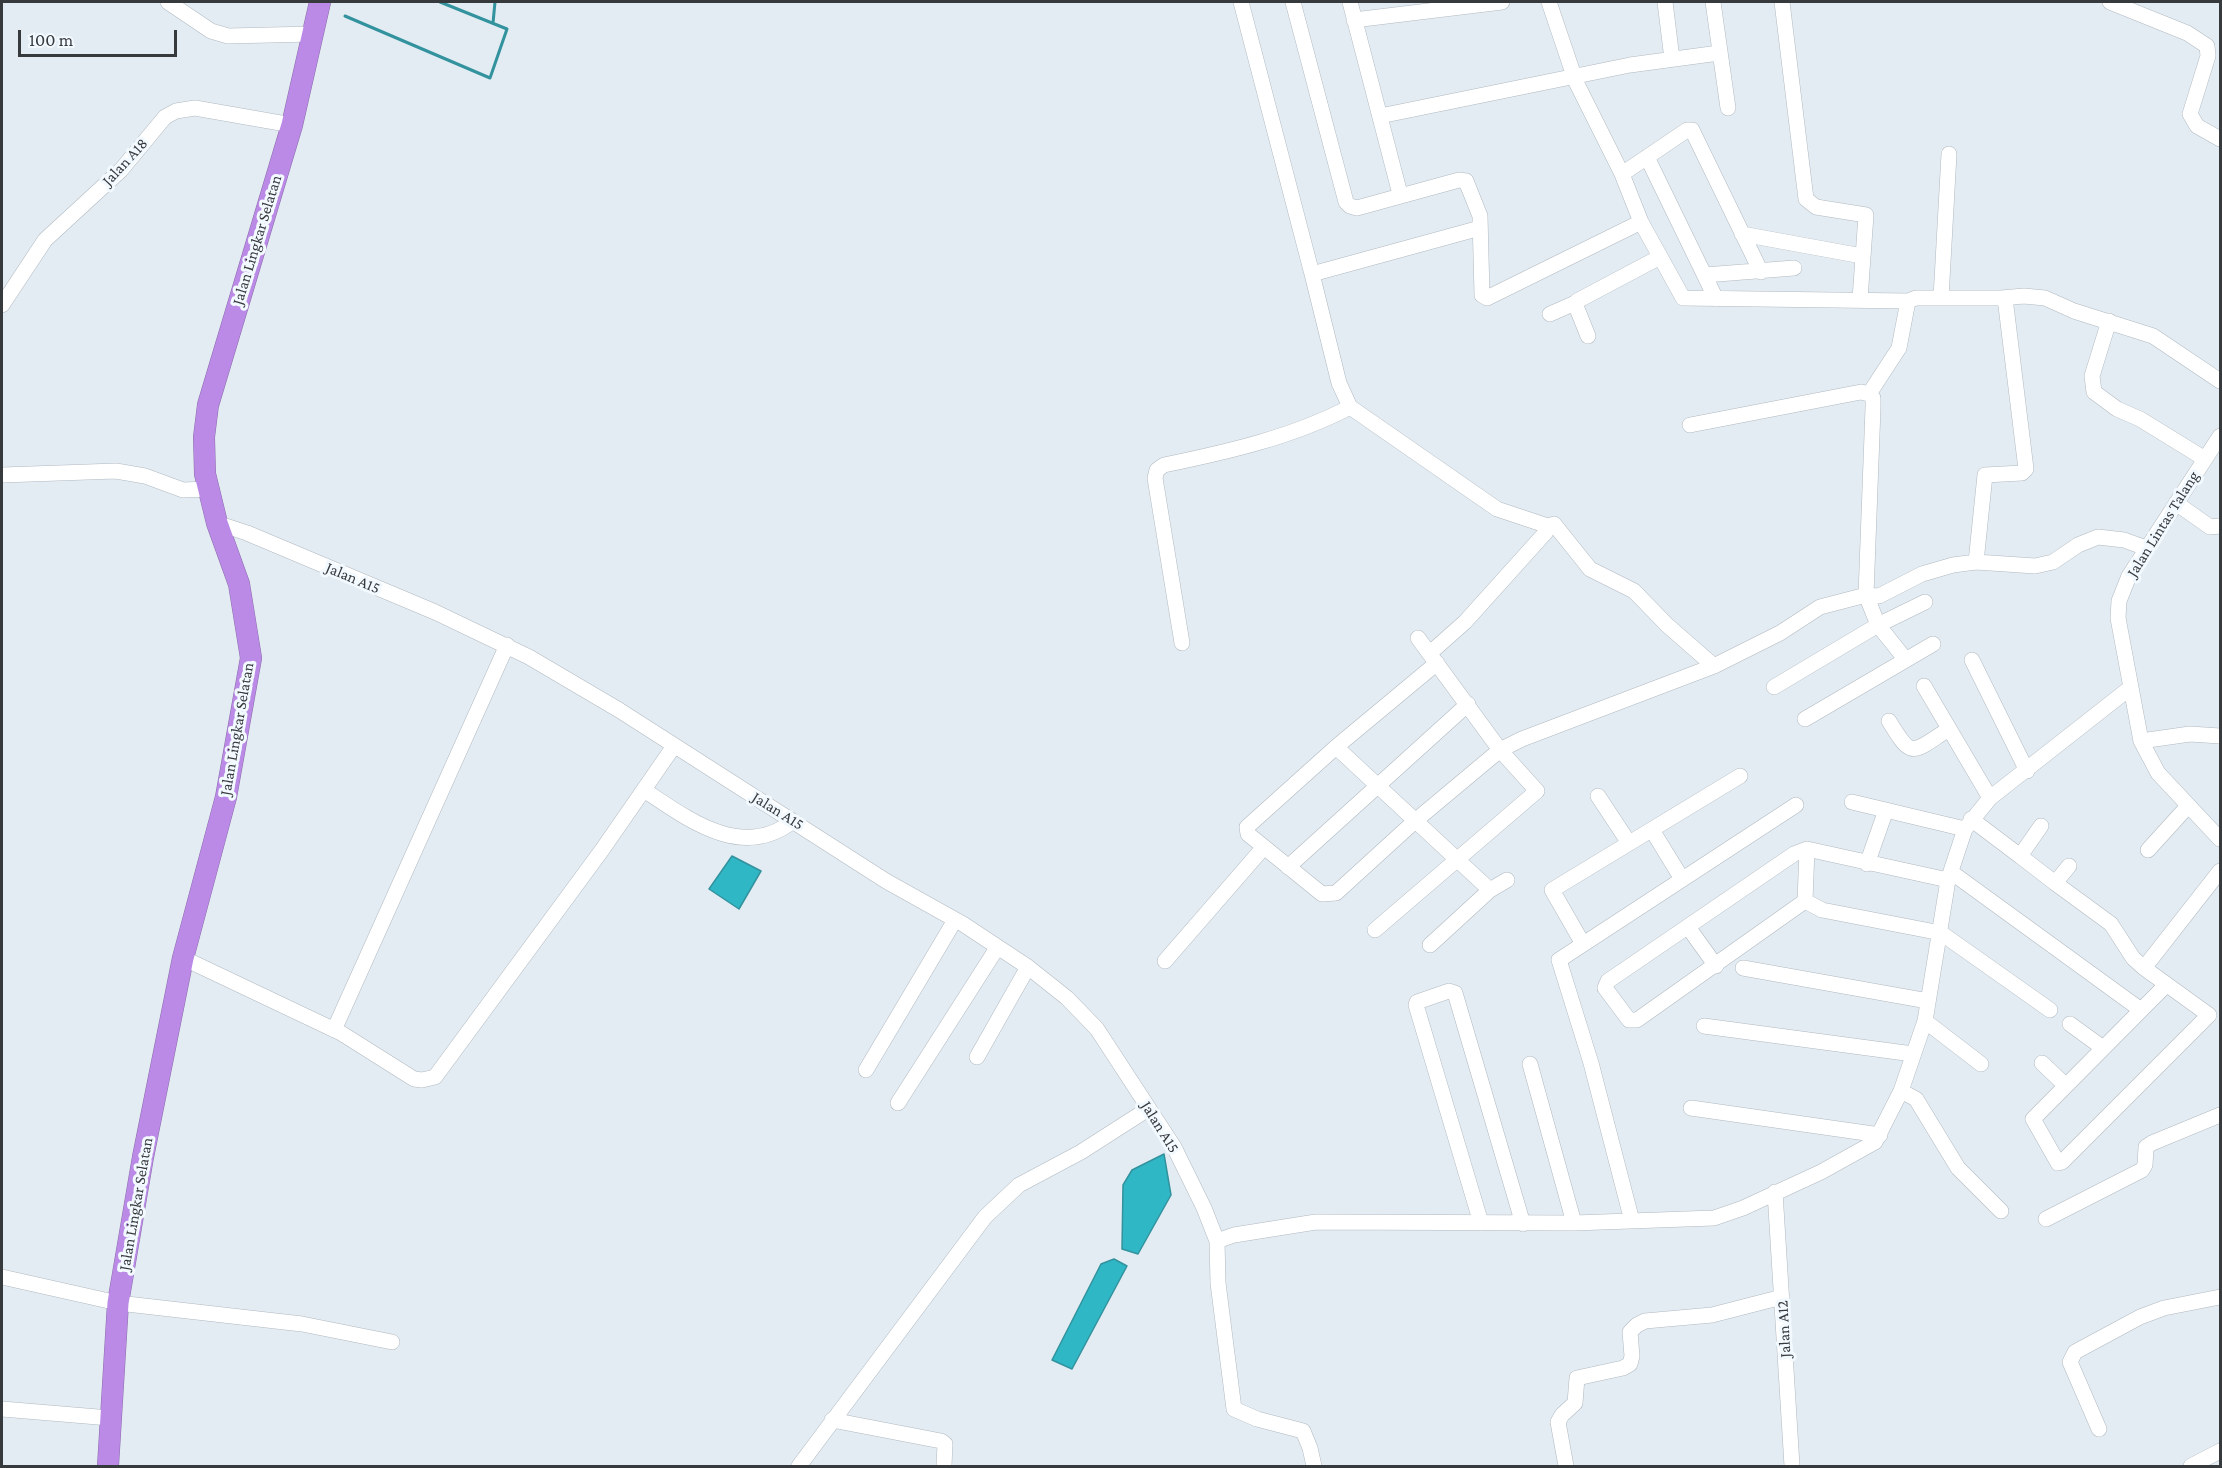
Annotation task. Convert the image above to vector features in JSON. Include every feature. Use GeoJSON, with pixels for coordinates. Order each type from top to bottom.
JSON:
{"type":"FeatureCollection","features":[{"type":"Feature","properties":{"kind":"highway","name":"Jalan Lingkar Selatan"},"geometry":{"type":"LineString","coordinates":[[108,1467],[118,1303],[143,1157],[183,958],[225,797],[251,658],[239,584],[217,523],[208,489],[204,462],[208,405],[292,125],[320,2]]}},
{"type":"Feature","properties":{"kind":"street"},"geometry":{"type":"LineString","coordinates":[[168,2],[211,31],[228,36],[312,34]]}},
{"type":"Feature","properties":{"kind":"street"},"geometry":{"type":"LineString","coordinates":[[1241,2],[1339,383],[1350,407],[1497,509],[1548,526],[1556,524],[1590,569],[1634,591],[1667,625],[1714,666]]}},
{"type":"Feature","properties":{"kind":"street"},"geometry":{"type":"LineString","coordinates":[[1293,2],[1346,201],[1350,206],[1357,208],[1400,194],[1463,180],[1468,184],[1480,216],[1482,295],[1487,298],[1641,222]]}},
{"type":"Feature","properties":{"kind":"street"},"geometry":{"type":"LineString","coordinates":[[1350,2],[1400,194]]}},
{"type":"Feature","properties":{"kind":"street"},"geometry":{"type":"LineString","coordinates":[[1354,20],[1502,2]]}},
{"type":"Feature","properties":{"kind":"street"},"geometry":{"type":"LineString","coordinates":[[1549,2],[1574,76],[1622,174],[1641,222],[1683,298],[1908,301],[2024,296],[2045,298],[2153,336],[2220,381]]}},
{"type":"Feature","properties":{"kind":"street"},"geometry":{"type":"LineString","coordinates":[[1665,2],[1672,59]]}},
{"type":"Feature","properties":{"kind":"street"},"geometry":{"type":"LineString","coordinates":[[1713,2],[1728,108]]}},
{"type":"Feature","properties":{"kind":"street"},"geometry":{"type":"LineString","coordinates":[[1782,2],[1806,200],[1816,207],[1866,215],[1860,299]]}},
{"type":"Feature","properties":{"kind":"street"},"geometry":{"type":"LineString","coordinates":[[2110,2],[2187,33],[2207,46],[2208,56],[2190,114],[2197,126],[2220,139]]}},
{"type":"Feature","properties":{"kind":"street"},"geometry":{"type":"LineString","coordinates":[[1380,116],[1574,76],[1719,53]]}},
{"type":"Feature","properties":{"kind":"street","name":"Jalan A18"},"geometry":{"type":"LineString","coordinates":[[2,305],[45,240],[121,170],[165,117],[176,111],[195,108],[292,125]]}},
{"type":"Feature","properties":{"kind":"street"},"geometry":{"type":"LineString","coordinates":[[1622,174],[1687,130],[1692,130],[1761,272]]}},
{"type":"Feature","properties":{"kind":"street"},"geometry":{"type":"LineString","coordinates":[[1941,298],[1949,154]]}},
{"type":"Feature","properties":{"kind":"street"},"geometry":{"type":"LineString","coordinates":[[1647,157],[1716,299]]}},
{"type":"Feature","properties":{"kind":"street"},"geometry":{"type":"LineString","coordinates":[[1312,274],[1480,228]]}},
{"type":"Feature","properties":{"kind":"street"},"geometry":{"type":"LineString","coordinates":[[1742,234],[1862,256]]}},
{"type":"Feature","properties":{"kind":"street"},"geometry":{"type":"LineString","coordinates":[[1550,314],[1660,257]]}},
{"type":"Feature","properties":{"kind":"street"},"geometry":{"type":"LineString","coordinates":[[1704,274],[1794,268]]}},
{"type":"Feature","properties":{"kind":"street"},"geometry":{"type":"LineString","coordinates":[[1976,562],[1983,478],[1988,474],[2022,473],[2026,469],[2005,298]]}},
{"type":"Feature","properties":{"kind":"street"},"geometry":{"type":"LineString","coordinates":[[1869,393],[1899,348],[1908,301]]}},
{"type":"Feature","properties":{"kind":"street"},"geometry":{"type":"LineString","coordinates":[[1575,303],[1588,336]]}},
{"type":"Feature","properties":{"kind":"street"},"geometry":{"type":"LineString","coordinates":[[2109,321],[2092,375],[2094,392],[2116,409],[2140,419],[2205,459]]}},
{"type":"Feature","properties":{"kind":"street"},"geometry":{"type":"LineString","coordinates":[[1690,425],[1861,392],[1869,393],[1873,398],[1873,408],[1866,595],[1878,625],[1906,660]]}},
{"type":"Feature","properties":{"kind":"street"},"geometry":{"type":"LineString","coordinates":[[1182,643],[1155,478],[1157,470],[1164,465],[1298,430],[1326,420],[1350,407]]}},
{"type":"Feature","properties":{"kind":"street","name":"Jalan Lintas Talang"},"geometry":{"type":"LineString","coordinates":[[2220,436],[2146,548],[2129,576],[2119,601],[2120,635],[2141,741],[2158,773],[2220,839]]}},
{"type":"Feature","properties":{"kind":"street"},"geometry":{"type":"LineString","coordinates":[[2,475],[116,471],[145,476],[183,490],[208,489]]}},
{"type":"Feature","properties":{"kind":"street"},"geometry":{"type":"LineString","coordinates":[[2176,503],[2210,526],[2220,526]]}},
{"type":"Feature","properties":{"kind":"street","name":"Jalan A15"},"geometry":{"type":"LineString","coordinates":[[217,523],[247,533],[507,645],[619,710],[886,881],[955,920],[1028,967],[1067,998],[1097,1029],[1174,1147],[1217,1241]]}},
{"type":"Feature","properties":{"kind":"street"},"geometry":{"type":"LineString","coordinates":[[1548,526],[1546,532],[1433,658],[1247,827],[1248,834],[1322,894],[1330,896],[1500,750],[1522,739],[1714,666],[1780,633],[1820,607],[1866,595],[1879,596],[1922,574],[1953,565],[1976,562],[2035,566],[2053,562],[2078,545],[2098,537],[2124,540],[2146,548]]}},
{"type":"Feature","properties":{"kind":"street"},"geometry":{"type":"LineString","coordinates":[[1774,687],[1878,625],[1925,602]]}},
{"type":"Feature","properties":{"kind":"street"},"geometry":{"type":"LineString","coordinates":[[1375,930],[1456,858],[1536,794],[1535,788],[1500,750],[1418,638]]}},
{"type":"Feature","properties":{"kind":"street"},"geometry":{"type":"LineString","coordinates":[[1805,719],[1933,644]]}},
{"type":"Feature","properties":{"kind":"street"},"geometry":{"type":"LineString","coordinates":[[334,1030],[507,645]]}},
{"type":"Feature","properties":{"kind":"street"},"geometry":{"type":"LineString","coordinates":[[1972,660],[2027,771]]}},
{"type":"Feature","properties":{"kind":"street"},"geometry":{"type":"LineString","coordinates":[[1924,686],[1990,798]]}},
{"type":"Feature","properties":{"kind":"street"},"geometry":{"type":"LineString","coordinates":[[1314,1467],[1303,1431],[1257,1419],[1234,1409],[1218,1283],[1217,1241],[1244,1233],[1316,1222],[1523,1224],[1714,1218],[1821,1172],[1875,1142],[1901,1091],[1924,1021],[1941,933],[1949,876],[1968,824],[1990,798],[2130,688]]}},
{"type":"Feature","properties":{"kind":"street"},"geometry":{"type":"LineString","coordinates":[[1288,867],[1468,704]]}},
{"type":"Feature","properties":{"kind":"street"},"geometry":{"type":"LineString","coordinates":[[1889,721],[1904,746],[1911,749],[1923,745],[1948,729]]}},
{"type":"Feature","properties":{"kind":"street"},"geometry":{"type":"LineString","coordinates":[[2141,741],[2190,734],[2220,736]]}},
{"type":"Feature","properties":{"kind":"street"},"geometry":{"type":"LineString","coordinates":[[183,958],[334,1030],[414,1078],[435,1077],[582,878],[674,746]]}},
{"type":"Feature","properties":{"kind":"street"},"geometry":{"type":"LineString","coordinates":[[1336,747],[1490,890]]}},
{"type":"Feature","properties":{"kind":"street"},"geometry":{"type":"LineString","coordinates":[[1583,944],[1552,890],[1740,776]]}},
{"type":"Feature","properties":{"kind":"street"},"geometry":{"type":"LineString","coordinates":[[644,790],[694,823],[733,836],[749,838],[765,836],[782,829],[793,821]]}},
{"type":"Feature","properties":{"kind":"street"},"geometry":{"type":"LineString","coordinates":[[1598,796],[1629,843]]}},
{"type":"Feature","properties":{"kind":"street"},"geometry":{"type":"LineString","coordinates":[[1852,802],[1968,824],[2020,856],[2111,924],[2133,958],[2166,985],[2209,1015],[2062,1162],[2058,1163],[2032,1119],[2166,985]]}},
{"type":"Feature","properties":{"kind":"street"},"geometry":{"type":"LineString","coordinates":[[1632,1221],[1591,1063],[1559,960],[1796,805]]}},
{"type":"Feature","properties":{"kind":"street"},"geometry":{"type":"LineString","coordinates":[[2148,850],[2188,806]]}},
{"type":"Feature","properties":{"kind":"street"},"geometry":{"type":"LineString","coordinates":[[1867,864],[1886,810]]}},
{"type":"Feature","properties":{"kind":"street"},"geometry":{"type":"LineString","coordinates":[[2020,856],[2041,826]]}},
{"type":"Feature","properties":{"kind":"street"},"geometry":{"type":"LineString","coordinates":[[1652,830],[1682,879]]}},
{"type":"Feature","properties":{"kind":"street"},"geometry":{"type":"LineString","coordinates":[[1165,961],[1264,847]]}},
{"type":"Feature","properties":{"kind":"street"},"geometry":{"type":"LineString","coordinates":[[1805,901],[1807,849]]}},
{"type":"Feature","properties":{"kind":"street"},"geometry":{"type":"LineString","coordinates":[[1805,901],[1716,966],[1633,1021],[1626,1017],[1605,988],[1608,981],[1794,854],[1807,849],[1867,864],[1949,876],[2141,1010]]}},
{"type":"Feature","properties":{"kind":"street"},"geometry":{"type":"LineString","coordinates":[[2055,884],[2069,866]]}},
{"type":"Feature","properties":{"kind":"street"},"geometry":{"type":"LineString","coordinates":[[2144,968],[2220,871]]}},
{"type":"Feature","properties":{"kind":"street"},"geometry":{"type":"LineString","coordinates":[[1430,945],[1490,890],[1508,880]]}},
{"type":"Feature","properties":{"kind":"street"},"geometry":{"type":"LineString","coordinates":[[1805,901],[1822,909],[1941,933],[2050,1010]]}},
{"type":"Feature","properties":{"kind":"street"},"geometry":{"type":"LineString","coordinates":[[866,1070],[955,920]]}},
{"type":"Feature","properties":{"kind":"street"},"geometry":{"type":"LineString","coordinates":[[1688,927],[1716,966]]}},
{"type":"Feature","properties":{"kind":"street"},"geometry":{"type":"LineString","coordinates":[[898,1103],[997,948]]}},
{"type":"Feature","properties":{"kind":"street"},"geometry":{"type":"LineString","coordinates":[[977,1057],[1028,967]]}},
{"type":"Feature","properties":{"kind":"street"},"geometry":{"type":"LineString","coordinates":[[1743,968],[1928,1001]]}},
{"type":"Feature","properties":{"kind":"street"},"geometry":{"type":"LineString","coordinates":[[1481,1223],[1416,1005],[1417,1002],[1449,991],[1455,993],[1523,1224]]}},
{"type":"Feature","properties":{"kind":"street"},"geometry":{"type":"LineString","coordinates":[[1924,1021],[1981,1064]]}},
{"type":"Feature","properties":{"kind":"street"},"geometry":{"type":"LineString","coordinates":[[2070,1024],[2103,1048]]}},
{"type":"Feature","properties":{"kind":"street"},"geometry":{"type":"LineString","coordinates":[[1704,1026],[1913,1054]]}},
{"type":"Feature","properties":{"kind":"street"},"geometry":{"type":"LineString","coordinates":[[2042,1063],[2065,1085]]}},
{"type":"Feature","properties":{"kind":"street"},"geometry":{"type":"LineString","coordinates":[[1530,1064],[1574,1223]]}},
{"type":"Feature","properties":{"kind":"street"},"geometry":{"type":"LineString","coordinates":[[1901,1091],[1916,1099],[1958,1168],[2001,1211]]}},
{"type":"Feature","properties":{"kind":"street"},"geometry":{"type":"LineString","coordinates":[[799,1467],[990,1211],[1019,1185],[1081,1152],[1148,1108]]}},
{"type":"Feature","properties":{"kind":"street"},"geometry":{"type":"LineString","coordinates":[[1691,1108],[1880,1135]]}},
{"type":"Feature","properties":{"kind":"street"},"geometry":{"type":"LineString","coordinates":[[2046,1219],[2142,1170],[2145,1165],[2146,1147],[2152,1143],[2220,1115]]}},
{"type":"Feature","properties":{"kind":"street","name":"Jalan A12"},"geometry":{"type":"LineString","coordinates":[[1775,1192],[1792,1467]]}},
{"type":"Feature","properties":{"kind":"street"},"geometry":{"type":"LineString","coordinates":[[2,1277],[118,1303],[302,1323],[392,1342]]}},
{"type":"Feature","properties":{"kind":"street"},"geometry":{"type":"LineString","coordinates":[[1566,1467],[1558,1422],[1575,1403],[1577,1378],[1623,1368],[1630,1364],[1632,1356],[1630,1332],[1637,1325],[1645,1321],[1712,1315],[1782,1297]]}},
{"type":"Feature","properties":{"kind":"street"},"geometry":{"type":"LineString","coordinates":[[2099,1429],[2070,1362],[2075,1352],[2140,1317],[2164,1308],[2220,1297]]}},
{"type":"Feature","properties":{"kind":"street"},"geometry":{"type":"LineString","coordinates":[[2,1409],[110,1418]]}},
{"type":"Feature","properties":{"kind":"street"},"geometry":{"type":"LineString","coordinates":[[832,1420],[941,1441],[947,1449],[944,1467]]}},
{"type":"Feature","properties":{"kind":"street"},"geometry":{"type":"LineString","coordinates":[[2192,1467],[2220,1452]]}},
{"type":"Feature","properties":{"kind":"water"},"geometry":{"type":"Polygon","coordinates":[[[732,856],[761,871],[739,909],[709,889],[732,856]]]}},
{"type":"Feature","properties":{"kind":"water"},"geometry":{"type":"Polygon","coordinates":[[[1164,1154],[1171,1195],[1138,1254],[1122,1249],[1123,1185],[1132,1170],[1164,1154]]]}},
{"type":"Feature","properties":{"kind":"water"},"geometry":{"type":"Polygon","coordinates":[[[1114,1259],[1127,1266],[1072,1369],[1052,1360],[1101,1264],[1114,1259]]]}},
{"type":"Feature","properties":{"kind":"waterway"},"geometry":{"type":"LineString","coordinates":[[345,16],[490,78],[507,29],[440,2]]}},
{"type":"Feature","properties":{"kind":"waterway"},"geometry":{"type":"LineString","coordinates":[[493,23],[495,2]]}}]}
